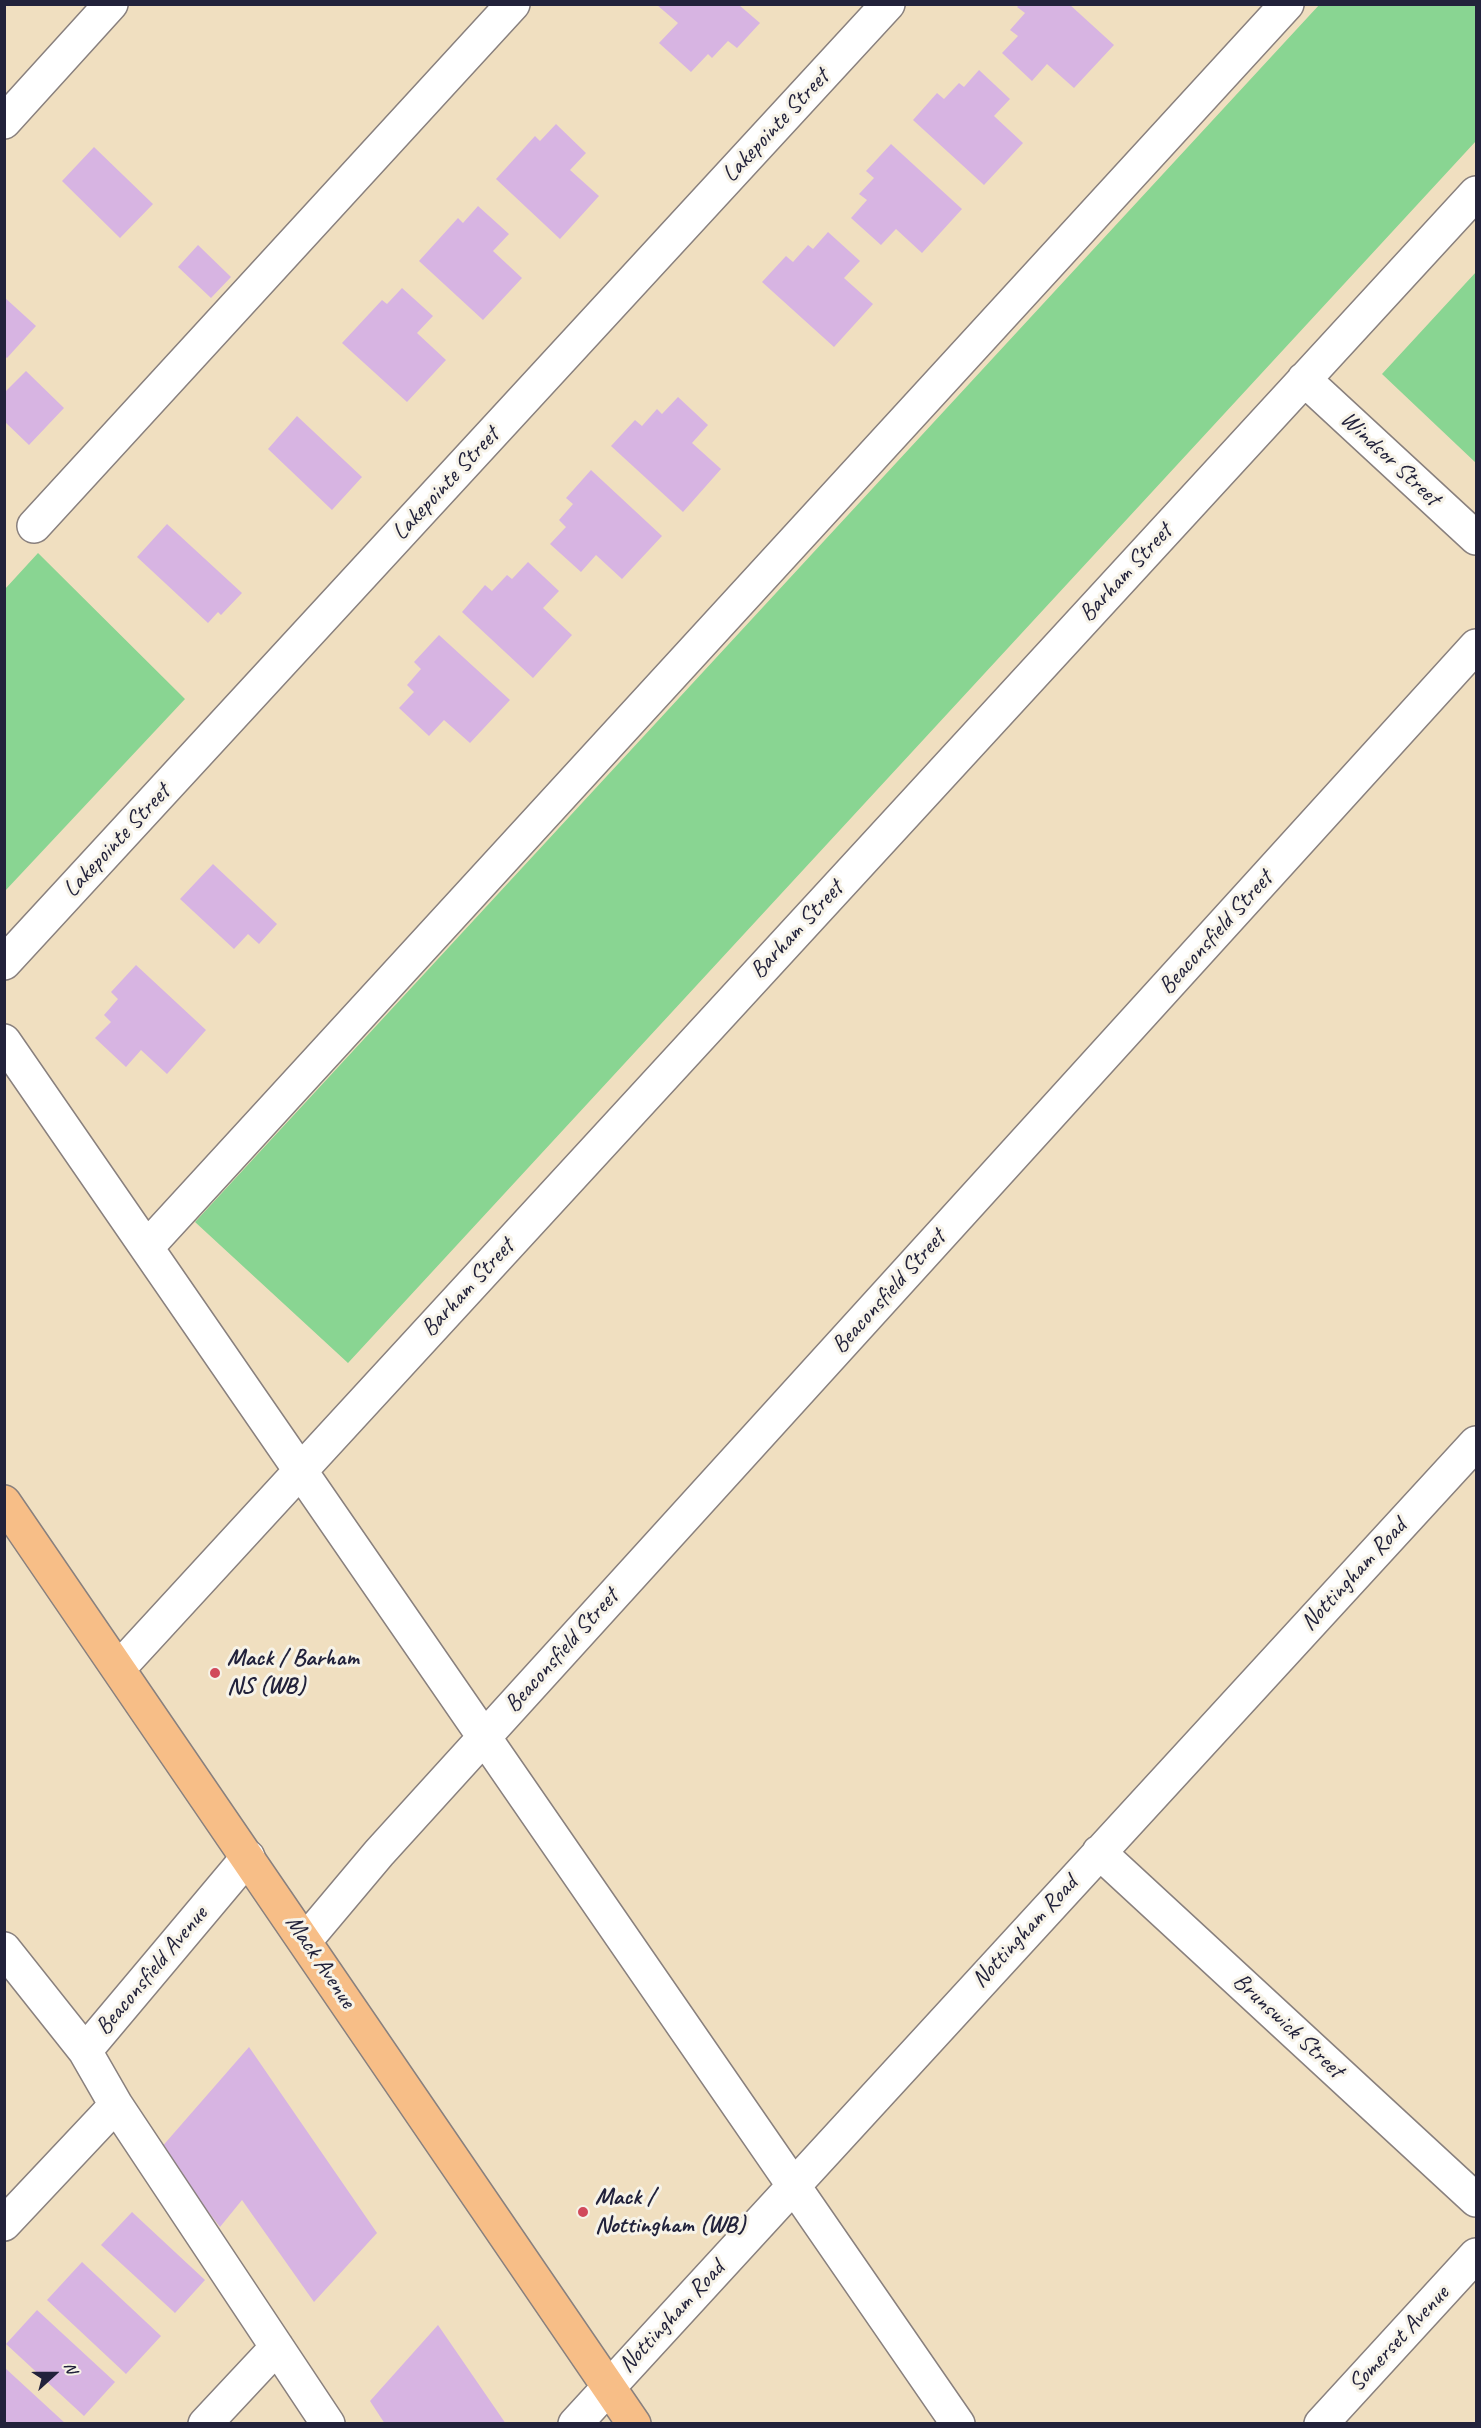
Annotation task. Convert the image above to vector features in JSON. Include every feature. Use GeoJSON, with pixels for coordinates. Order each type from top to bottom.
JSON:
{"type":"FeatureCollection","features":[{"type":"Feature","properties":{"kind":"main road","name":"Mack Avenue"},"geometry":{"type":"LineString","coordinates":[[4,1502],[634,2424]]}},
{"type":"Feature","properties":{"kind":"street"},"geometry":{"type":"LineString","coordinates":[[4,122],[111,4]]}},
{"type":"Feature","properties":{"kind":"street"},"geometry":{"type":"LineString","coordinates":[[34,526],[513,4]]}},
{"type":"Feature","properties":{"kind":"street","name":"Lakepointe Street"},"geometry":{"type":"LineString","coordinates":[[4,963],[888,4]]}},
{"type":"Feature","properties":{"kind":"street"},"geometry":{"type":"LineString","coordinates":[[147,1247],[1287,4]]}},
{"type":"Feature","properties":{"kind":"street","name":"Barham Street"},"geometry":{"type":"LineString","coordinates":[[118,1668],[1476,193]]}},
{"type":"Feature","properties":{"kind":"street","name":"Windsor Street"},"geometry":{"type":"LineString","coordinates":[[1304,379],[1476,538]]}},
{"type":"Feature","properties":{"kind":"street","name":"Beaconsfield Street"},"geometry":{"type":"LineString","coordinates":[[305,1941],[379,1853],[1476,646]]}},
{"type":"Feature","properties":{"kind":"street"},"geometry":{"type":"LineString","coordinates":[[4,1041],[958,2424]]}},
{"type":"Feature","properties":{"kind":"street","name":"Nottingham Road"},"geometry":{"type":"LineString","coordinates":[[575,2424],[1476,1443]]}},
{"type":"Feature","properties":{"kind":"street","name":"Brunswick Street"},"geometry":{"type":"LineString","coordinates":[[1099,1852],[1476,2200]]}},
{"type":"Feature","properties":{"kind":"street","name":"Beaconsfield Avenue"},"geometry":{"type":"LineString","coordinates":[[248,1857],[85,2050],[116,2105],[328,2424]]}},
{"type":"Feature","properties":{"kind":"street"},"geometry":{"type":"LineString","coordinates":[[4,1949],[85,2050]]}},
{"type":"Feature","properties":{"kind":"street"},"geometry":{"type":"LineString","coordinates":[[4,2224],[116,2105]]}},
{"type":"Feature","properties":{"kind":"street","name":"Somerset Avenue"},"geometry":{"type":"LineString","coordinates":[[1321,2424],[1476,2255]]}},
{"type":"Feature","properties":{"kind":"street"},"geometry":{"type":"LineString","coordinates":[[205,2424],[277,2347]]}},
{"type":"Feature","properties":{"kind":"green space"},"geometry":{"type":"Polygon","coordinates":[[[1320,4],[1476,5],[1476,141],[348,1363],[195,1222],[1320,4]]]}},
{"type":"Feature","properties":{"kind":"green space"},"geometry":{"type":"Polygon","coordinates":[[[1476,272],[1476,463],[1382,374],[1476,272]]]}},
{"type":"Feature","properties":{"kind":"green space"},"geometry":{"type":"Polygon","coordinates":[[[38,553],[185,699],[5,891],[5,589],[38,553]]]}},
{"type":"Feature","properties":{"kind":"building"},"geometry":{"type":"Polygon","coordinates":[[[1020,4],[1069,4],[1114,45],[1074,88],[1047,64],[1032,81],[1002,53],[1018,36],[1010,30],[1025,13],[1017,7],[1020,4]]]}},
{"type":"Feature","properties":{"kind":"building"},"geometry":{"type":"Polygon","coordinates":[[[657,5],[739,5],[760,23],[737,48],[728,41],[712,58],[708,54],[691,72],[659,43],[678,23],[657,5]]]}},
{"type":"Feature","properties":{"kind":"building"},"geometry":{"type":"Polygon","coordinates":[[[979,70],[1010,99],[994,116],[1023,143],[984,185],[913,120],[937,93],[944,99],[959,83],[964,87],[979,70]]]}},
{"type":"Feature","properties":{"kind":"building"},"geometry":{"type":"Polygon","coordinates":[[[556,124],[586,153],[570,170],[599,196],[560,239],[496,179],[535,136],[540,141],[556,124]]]}},
{"type":"Feature","properties":{"kind":"building"},"geometry":{"type":"Polygon","coordinates":[[[891,144],[962,209],[922,253],[896,229],[881,245],[851,218],[867,200],[859,194],[874,178],[866,171],[891,144]]]}},
{"type":"Feature","properties":{"kind":"building"},"geometry":{"type":"Polygon","coordinates":[[[94,147],[153,204],[120,238],[62,181],[94,147]]]}},
{"type":"Feature","properties":{"kind":"building"},"geometry":{"type":"Polygon","coordinates":[[[478,206],[509,234],[493,251],[522,278],[483,320],[419,261],[458,218],[463,223],[478,206]]]}},
{"type":"Feature","properties":{"kind":"building"},"geometry":{"type":"Polygon","coordinates":[[[828,232],[860,261],[844,278],[873,304],[834,347],[762,282],[786,256],[793,262],[808,245],[813,249],[828,232]]]}},
{"type":"Feature","properties":{"kind":"building"},"geometry":{"type":"Polygon","coordinates":[[[198,245],[231,277],[211,298],[178,267],[198,245]]]}},
{"type":"Feature","properties":{"kind":"building"},"geometry":{"type":"Polygon","coordinates":[[[402,288],[433,316],[417,333],[446,360],[407,402],[342,343],[382,300],[387,304],[402,288]]]}},
{"type":"Feature","properties":{"kind":"building"},"geometry":{"type":"Polygon","coordinates":[[[4,297],[36,326],[7,358],[4,356],[4,297]]]}},
{"type":"Feature","properties":{"kind":"building"},"geometry":{"type":"Polygon","coordinates":[[[26,371],[64,408],[29,445],[4,421],[4,393],[26,371]]]}},
{"type":"Feature","properties":{"kind":"building"},"geometry":{"type":"Polygon","coordinates":[[[678,397],[708,425],[692,443],[721,469],[683,512],[611,446],[635,420],[642,426],[657,409],[662,414],[678,397]]]}},
{"type":"Feature","properties":{"kind":"building"},"geometry":{"type":"Polygon","coordinates":[[[297,416],[362,477],[332,510],[268,449],[297,416]]]}},
{"type":"Feature","properties":{"kind":"building"},"geometry":{"type":"Polygon","coordinates":[[[591,470],[662,536],[622,579],[596,555],[581,572],[550,544],[566,527],[559,520],[573,504],[566,498],[591,470]]]}},
{"type":"Feature","properties":{"kind":"building"},"geometry":{"type":"Polygon","coordinates":[[[167,524],[242,593],[221,615],[218,612],[208,623],[137,557],[167,524]]]}},
{"type":"Feature","properties":{"kind":"building"},"geometry":{"type":"Polygon","coordinates":[[[528,562],[559,591],[543,608],[572,635],[533,678],[462,612],[485,585],[492,591],[507,575],[512,579],[528,562]]]}},
{"type":"Feature","properties":{"kind":"building"},"geometry":{"type":"Polygon","coordinates":[[[439,635],[510,700],[470,743],[444,720],[429,736],[399,708],[414,692],[407,685],[421,669],[414,662],[439,635]]]}},
{"type":"Feature","properties":{"kind":"building"},"geometry":{"type":"Polygon","coordinates":[[[213,864],[277,924],[259,944],[248,934],[234,949],[180,899],[213,864]]]}},
{"type":"Feature","properties":{"kind":"building"},"geometry":{"type":"Polygon","coordinates":[[[136,965],[206,1030],[167,1074],[141,1050],[126,1067],[95,1038],[111,1022],[104,1015],[118,999],[111,992],[136,965]]]}},
{"type":"Feature","properties":{"kind":"building"},"geometry":{"type":"Polygon","coordinates":[[[249,2047],[377,2233],[314,2302],[242,2200],[220,2227],[160,2149],[249,2047]]]}},
{"type":"Feature","properties":{"kind":"building"},"geometry":{"type":"Polygon","coordinates":[[[132,2212],[205,2280],[175,2313],[101,2245],[132,2212]]]}},
{"type":"Feature","properties":{"kind":"building"},"geometry":{"type":"Polygon","coordinates":[[[82,2262],[161,2336],[126,2374],[47,2300],[82,2262]]]}},
{"type":"Feature","properties":{"kind":"building"},"geometry":{"type":"Polygon","coordinates":[[[37,2310],[115,2382],[84,2416],[6,2344],[37,2310]]]}},
{"type":"Feature","properties":{"kind":"building"},"geometry":{"type":"Polygon","coordinates":[[[438,2325],[506,2424],[385,2424],[370,2401],[438,2325]]]}},
{"type":"Feature","properties":{"kind":"building"},"geometry":{"type":"Polygon","coordinates":[[[4,2367],[66,2424],[4,2424],[4,2367]]]}},
{"type":"Feature","properties":{"kind":"place","name":"Mack / Barham NS (WB)"},"geometry":{"type":"Point","coordinates":[215,1673]}},
{"type":"Feature","properties":{"kind":"place","name":"Mack / Nottingham (WB)"},"geometry":{"type":"Point","coordinates":[583,2212]}}]}
